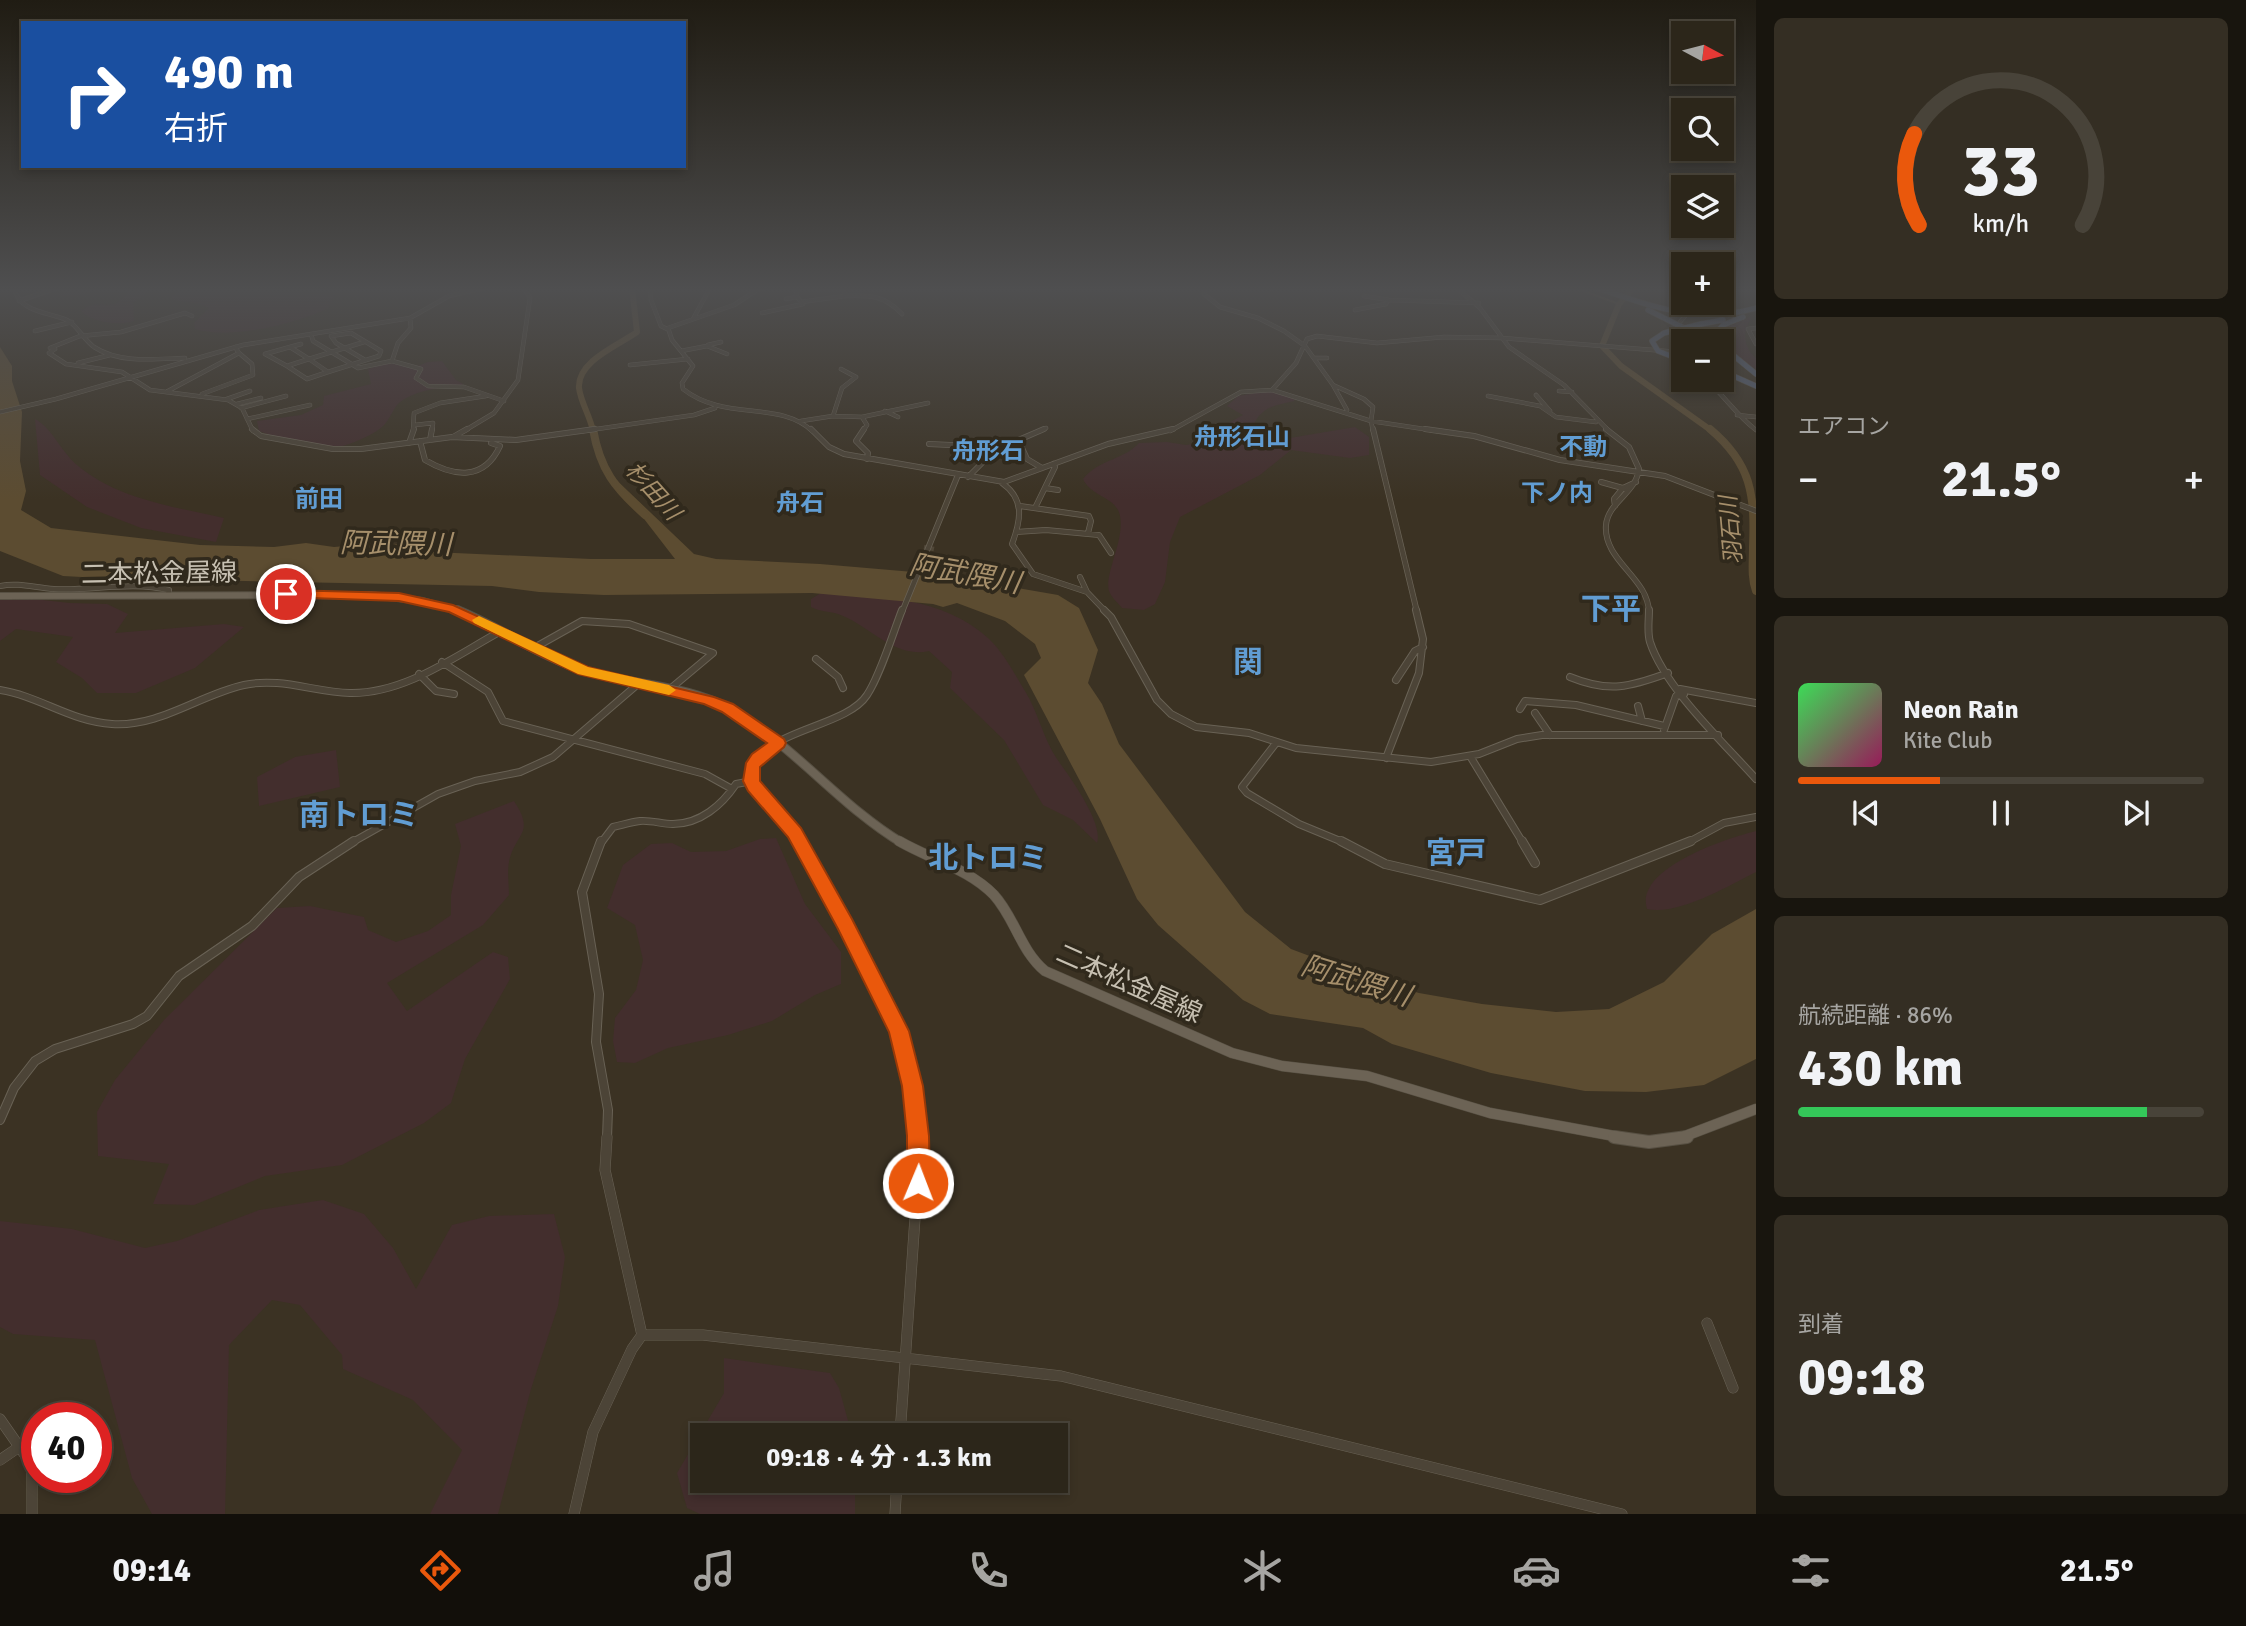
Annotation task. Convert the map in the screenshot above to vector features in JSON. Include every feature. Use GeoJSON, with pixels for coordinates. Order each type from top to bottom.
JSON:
{"type":"FeatureCollection","features":[{"type":"Feature","properties":{"kind":"highway"},"geometry":{"type":"LineString","coordinates":[[1734,359],[1756,377]]}},
{"type":"Feature","properties":{"kind":"highway"},"geometry":{"type":"LineString","coordinates":[[1734,376],[1756,386]]}},
{"type":"Feature","properties":{"kind":"main road","name":"二本松金屋線"},"geometry":{"type":"LineString","coordinates":[[0,596],[399,597],[453,609],[584,671],[709,700],[727,708],[808,764],[890,836],[972,877],[987,889],[1002,903],[1023,951],[1045,971],[1232,1053],[1282,1066],[1367,1076],[1490,1113],[1559,1128],[1649,1142],[1689,1136],[1756,1109]]}},
{"type":"Feature","properties":{"kind":"street"},"geometry":{"type":"LineString","coordinates":[[56,359],[71,365],[122,372],[150,390],[200,394],[227,400],[239,406],[254,432],[261,436],[323,448],[350,450],[455,437],[509,441],[694,415],[715,408]]}},
{"type":"Feature","properties":{"kind":"street"},"geometry":{"type":"LineString","coordinates":[[71,365],[96,359]]}},
{"type":"Feature","properties":{"kind":"street"},"geometry":{"type":"LineString","coordinates":[[128,359],[191,359]]}},
{"type":"Feature","properties":{"kind":"street"},"geometry":{"type":"LineString","coordinates":[[0,412],[39,404],[191,359]]}},
{"type":"Feature","properties":{"kind":"street"},"geometry":{"type":"LineString","coordinates":[[166,392],[228,359]]}},
{"type":"Feature","properties":{"kind":"street"},"geometry":{"type":"LineString","coordinates":[[200,394],[253,375],[253,364],[246,359]]}},
{"type":"Feature","properties":{"kind":"street"},"geometry":{"type":"LineString","coordinates":[[272,359],[307,379],[370,359]]}},
{"type":"Feature","properties":{"kind":"street"},"geometry":{"type":"LineString","coordinates":[[287,366],[309,359],[328,372]]}},
{"type":"Feature","properties":{"kind":"street"},"geometry":{"type":"LineString","coordinates":[[341,359],[358,368],[392,361],[417,366],[421,369],[416,378],[424,385],[469,387],[504,401]]}},
{"type":"Feature","properties":{"kind":"street"},"geometry":{"type":"LineString","coordinates":[[455,437],[494,413],[518,380],[522,359]]}},
{"type":"Feature","properties":{"kind":"street"},"geometry":{"type":"LineString","coordinates":[[630,365],[688,359],[692,369],[682,383],[683,389],[692,397],[715,408],[801,421],[833,416],[862,417],[928,403]]}},
{"type":"Feature","properties":{"kind":"street"},"geometry":{"type":"LineString","coordinates":[[1272,390],[1298,359]]}},
{"type":"Feature","properties":{"kind":"street"},"geometry":{"type":"LineString","coordinates":[[1314,359],[1347,410]]}},
{"type":"Feature","properties":{"kind":"street"},"geometry":{"type":"LineString","coordinates":[[1525,359],[1549,373],[1572,392],[1598,422],[1633,452],[1638,472],[1636,482],[1606,521],[1610,547],[1644,593],[1649,604],[1648,638],[1668,673],[1756,779]]}},
{"type":"Feature","properties":{"kind":"street"},"geometry":{"type":"LineString","coordinates":[[354,374],[358,368]]}},
{"type":"Feature","properties":{"kind":"street"},"geometry":{"type":"LineString","coordinates":[[833,416],[842,387],[856,377],[841,369]]}},
{"type":"Feature","properties":{"kind":"street"},"geometry":{"type":"LineString","coordinates":[[1333,385],[1369,402],[1373,410],[1371,422],[1422,627],[1421,662],[1386,758]]}},
{"type":"Feature","properties":{"kind":"street"},"geometry":{"type":"LineString","coordinates":[[1000,482],[1114,443],[1169,431],[1241,391],[1272,390],[1371,422],[1475,436],[1560,460],[1671,478],[1756,511]]}},
{"type":"Feature","properties":{"kind":"street"},"geometry":{"type":"LineString","coordinates":[[227,400],[250,391]]}},
{"type":"Feature","properties":{"kind":"street"},"geometry":{"type":"LineString","coordinates":[[1559,391],[1572,392]]}},
{"type":"Feature","properties":{"kind":"street"},"geometry":{"type":"LineString","coordinates":[[1720,392],[1735,414],[1756,430]]}},
{"type":"Feature","properties":{"kind":"street"},"geometry":{"type":"LineString","coordinates":[[1536,395],[1556,417]]}},
{"type":"Feature","properties":{"kind":"street"},"geometry":{"type":"LineString","coordinates":[[239,406],[286,396]]}},
{"type":"Feature","properties":{"kind":"street"},"geometry":{"type":"LineString","coordinates":[[409,443],[415,425],[412,415],[418,410],[453,400],[486,396]]}},
{"type":"Feature","properties":{"kind":"street"},"geometry":{"type":"LineString","coordinates":[[1488,396],[1539,406],[1563,421],[1598,422]]}},
{"type":"Feature","properties":{"kind":"street"},"geometry":{"type":"LineString","coordinates":[[239,406],[261,398]]}},
{"type":"Feature","properties":{"kind":"street"},"geometry":{"type":"LineString","coordinates":[[916,404],[923,410]]}},
{"type":"Feature","properties":{"kind":"street"},"geometry":{"type":"LineString","coordinates":[[247,419],[310,405]]}},
{"type":"Feature","properties":{"kind":"street"},"geometry":{"type":"LineString","coordinates":[[883,411],[898,417]]}},
{"type":"Feature","properties":{"kind":"street"},"geometry":{"type":"LineString","coordinates":[[1735,414],[1756,416]]}},
{"type":"Feature","properties":{"kind":"street"},"geometry":{"type":"LineString","coordinates":[[862,417],[867,425],[856,441],[868,453],[867,459]]}},
{"type":"Feature","properties":{"kind":"street"},"geometry":{"type":"LineString","coordinates":[[801,421],[828,449],[867,459],[1000,482],[1016,492],[1020,506],[1012,546],[1030,572],[1087,592]]}},
{"type":"Feature","properties":{"kind":"street"},"geometry":{"type":"LineString","coordinates":[[415,425],[433,422],[430,440]]}},
{"type":"Feature","properties":{"kind":"street"},"geometry":{"type":"LineString","coordinates":[[968,477],[988,457],[998,441],[1014,442],[1046,428]]}},
{"type":"Feature","properties":{"kind":"street"},"geometry":{"type":"LineString","coordinates":[[420,441],[425,460],[440,470],[461,475],[484,466],[499,449],[498,444],[455,437]]}},
{"type":"Feature","properties":{"kind":"street"},"geometry":{"type":"LineString","coordinates":[[1014,442],[1023,448],[1027,459],[1042,468]]}},
{"type":"Feature","properties":{"kind":"street"},"geometry":{"type":"LineString","coordinates":[[929,444],[972,446]]}},
{"type":"Feature","properties":{"kind":"street"},"geometry":{"type":"LineString","coordinates":[[1038,510],[1055,467],[1053,464]]}},
{"type":"Feature","properties":{"kind":"street"},"geometry":{"type":"LineString","coordinates":[[901,1423],[919,1160],[914,1100],[907,1060],[888,1006],[817,872],[794,832],[751,781],[752,767],[757,758],[778,743],[861,705],[876,675],[958,475]]}},
{"type":"Feature","properties":{"kind":"street"},"geometry":{"type":"LineString","coordinates":[[1601,482],[1631,491]]}},
{"type":"Feature","properties":{"kind":"street"},"geometry":{"type":"LineString","coordinates":[[1615,506],[1614,499],[1622,488],[1636,482]]}},
{"type":"Feature","properties":{"kind":"street"},"geometry":{"type":"LineString","coordinates":[[1045,488],[1058,490]]}},
{"type":"Feature","properties":{"kind":"street"},"geometry":{"type":"LineString","coordinates":[[1020,506],[1089,516],[1091,521],[1088,534]]}},
{"type":"Feature","properties":{"kind":"street"},"geometry":{"type":"LineString","coordinates":[[1016,532],[1046,530],[1101,536],[1111,553]]}},
{"type":"Feature","properties":{"kind":"street"},"geometry":{"type":"LineString","coordinates":[[1080,577],[1087,592],[1111,617],[1157,700],[1178,718],[1196,727],[1249,733],[1296,748],[1431,762],[1470,756],[1517,739],[1550,735],[1718,735]]}},
{"type":"Feature","properties":{"kind":"street"},"geometry":{"type":"LineString","coordinates":[[0,586],[17,583],[54,589],[137,584],[169,590],[168,595]]}},
{"type":"Feature","properties":{"kind":"street"},"geometry":{"type":"LineString","coordinates":[[534,648],[582,621],[629,624],[713,653],[668,690]]}},
{"type":"Feature","properties":{"kind":"street"},"geometry":{"type":"LineString","coordinates":[[0,690],[21,694],[93,722],[117,724],[171,714],[244,685],[264,682],[362,693],[388,688],[502,631]]}},
{"type":"Feature","properties":{"kind":"street"},"geometry":{"type":"LineString","coordinates":[[1396,680],[1415,652],[1423,647]]}},
{"type":"Feature","properties":{"kind":"street"},"geometry":{"type":"LineString","coordinates":[[816,659],[842,681],[844,688]]}},
{"type":"Feature","properties":{"kind":"street"},"geometry":{"type":"LineString","coordinates":[[442,662],[488,692],[503,721],[705,774],[732,789]]}},
{"type":"Feature","properties":{"kind":"street"},"geometry":{"type":"LineString","coordinates":[[1570,677],[1604,689],[1638,684],[1668,673]]}},
{"type":"Feature","properties":{"kind":"street"},"geometry":{"type":"LineString","coordinates":[[419,674],[436,691],[454,694]]}},
{"type":"Feature","properties":{"kind":"street"},"geometry":{"type":"LineString","coordinates":[[0,1120],[14,1088],[35,1061],[55,1049],[133,1024],[148,1016],[179,976],[252,926],[299,877],[334,853],[438,793],[475,781],[520,772],[553,757],[638,684]]}},
{"type":"Feature","properties":{"kind":"street"},"geometry":{"type":"LineString","coordinates":[[1663,735],[1676,696],[1682,691],[1756,703]]}},
{"type":"Feature","properties":{"kind":"street"},"geometry":{"type":"LineString","coordinates":[[1520,709],[1525,701],[1532,700],[1569,705],[1664,726]]}},
{"type":"Feature","properties":{"kind":"street"},"geometry":{"type":"LineString","coordinates":[[1638,706],[1642,721]]}},
{"type":"Feature","properties":{"kind":"street"},"geometry":{"type":"LineString","coordinates":[[1535,713],[1550,735]]}},
{"type":"Feature","properties":{"kind":"street"},"geometry":{"type":"LineString","coordinates":[[1276,743],[1243,784],[1244,791],[1299,824],[1366,852],[1385,864],[1540,900],[1695,840],[1724,822],[1756,817]]}},
{"type":"Feature","properties":{"kind":"street"},"geometry":{"type":"LineString","coordinates":[[1470,756],[1535,863]]}},
{"type":"Feature","properties":{"kind":"street"},"geometry":{"type":"LineString","coordinates":[[574,1514],[593,1432],[632,1349],[642,1335],[605,1170],[608,1110],[596,1042],[599,994],[582,892],[597,849],[613,827],[642,821],[675,824],[692,821],[709,812],[741,782],[751,781]]}},
{"type":"Feature","properties":{"kind":"street"},"geometry":{"type":"LineString","coordinates":[[1707,1324],[1733,1388]]}},
{"type":"Feature","properties":{"kind":"street"},"geometry":{"type":"LineString","coordinates":[[642,1335],[703,1335],[1061,1376],[1622,1514]]}},
{"type":"Feature","properties":{"kind":"street"},"geometry":{"type":"LineString","coordinates":[[0,1419],[32,1465],[32,1514]]}},
{"type":"Feature","properties":{"kind":"street"},"geometry":{"type":"LineString","coordinates":[[0,1460],[19,1447]]}},
{"type":"Feature","properties":{"kind":"street"},"geometry":{"type":"LineString","coordinates":[[895,1514],[896,1493]]}},
{"type":"Feature","properties":{"kind":"shaded area"},"geometry":{"type":"Polygon","coordinates":[[[1742,359],[1756,359],[1756,370],[1742,359]]]}},
{"type":"Feature","properties":{"kind":"shaded area"},"geometry":{"type":"Polygon","coordinates":[[[442,361],[462,386],[437,388],[410,396],[397,405],[382,427],[355,442],[338,447],[321,447],[259,431],[257,421],[301,415],[323,405],[324,396],[371,384],[368,369],[388,363],[415,367],[442,361]]]}},
{"type":"Feature","properties":{"kind":"shaded area"},"geometry":{"type":"Polygon","coordinates":[[[1268,391],[1295,398],[1294,401],[1275,406],[1260,415],[1253,426],[1265,435],[1278,440],[1355,427],[1369,437],[1369,455],[1350,458],[1291,450],[1260,475],[1180,517],[1170,542],[1165,582],[1155,604],[1144,610],[1122,608],[1110,593],[1108,584],[1120,535],[1120,516],[1114,505],[1092,490],[1083,479],[1096,467],[1126,453],[1139,443],[1199,443],[1208,434],[1243,415],[1227,406],[1238,396],[1268,391]]]}},
{"type":"Feature","properties":{"kind":"shaded area"},"geometry":{"type":"Polygon","coordinates":[[[35,419],[42,423],[75,463],[98,480],[150,501],[224,518],[216,542],[141,528],[87,507],[40,475],[35,419]]]}},
{"type":"Feature","properties":{"kind":"shaded area"},"geometry":{"type":"Polygon","coordinates":[[[821,593],[910,601],[952,614],[988,638],[1017,677],[1030,699],[1052,751],[1091,812],[1098,834],[1097,843],[1073,820],[1043,805],[1004,740],[950,688],[952,672],[929,651],[904,650],[849,619],[811,607],[811,599],[821,593]]]}},
{"type":"Feature","properties":{"kind":"shaded area"},"geometry":{"type":"Polygon","coordinates":[[[0,597],[107,604],[128,614],[115,633],[224,624],[244,627],[195,668],[136,693],[97,693],[82,678],[56,662],[73,637],[16,629],[0,641],[0,597]]]}},
{"type":"Feature","properties":{"kind":"shaded area"},"geometry":{"type":"Polygon","coordinates":[[[336,750],[340,787],[259,806],[257,777],[295,757],[336,750]]]}},
{"type":"Feature","properties":{"kind":"shaded area"},"geometry":{"type":"Polygon","coordinates":[[[514,801],[524,827],[509,862],[509,895],[483,925],[387,983],[407,1011],[493,952],[508,957],[510,979],[465,1059],[451,1103],[424,1123],[342,1165],[265,1176],[194,1205],[153,1204],[169,1164],[98,1156],[97,1112],[115,1080],[164,1020],[277,908],[310,906],[364,917],[368,930],[396,942],[428,931],[451,915],[451,895],[461,846],[455,824],[514,801]]]}},
{"type":"Feature","properties":{"kind":"shaded area"},"geometry":{"type":"Polygon","coordinates":[[[1756,831],[1756,872],[1688,904],[1659,910],[1647,909],[1647,894],[1655,880],[1668,868],[1725,840],[1756,831]]]}},
{"type":"Feature","properties":{"kind":"shaded area"},"geometry":{"type":"Polygon","coordinates":[[[776,838],[805,904],[841,952],[841,984],[815,995],[772,1021],[728,1035],[668,1048],[635,1063],[617,1062],[613,1041],[615,1018],[636,990],[643,960],[635,925],[607,908],[623,865],[651,844],[672,843],[691,852],[726,851],[760,839],[776,838]]]}},
{"type":"Feature","properties":{"kind":"shaded area"},"geometry":{"type":"Polygon","coordinates":[[[323,1200],[364,1214],[393,1248],[416,1289],[452,1225],[489,1216],[554,1214],[565,1257],[558,1306],[531,1389],[498,1514],[430,1514],[462,1450],[413,1400],[343,1369],[342,1355],[300,1305],[272,1300],[229,1345],[225,1514],[152,1514],[132,1478],[95,1340],[13,1334],[0,1327],[0,1221],[72,1229],[145,1248],[177,1241],[259,1210],[323,1200]]]}},
{"type":"Feature","properties":{"kind":"shaded area"},"geometry":{"type":"Polygon","coordinates":[[[724,1358],[830,1373],[839,1388],[849,1423],[706,1423],[724,1393],[724,1358]]]}},
{"type":"Feature","properties":{"kind":"shaded area"},"geometry":{"type":"Polygon","coordinates":[[[690,1451],[690,1493],[855,1493],[855,1514],[700,1514],[687,1508],[677,1473],[690,1451]]]}},
{"type":"Feature","properties":{"kind":"water","name":"阿武隈川"},"geometry":{"type":"Polygon","coordinates":[[[0,359],[7,359],[12,366],[12,381],[22,412],[20,461],[26,491],[21,510],[51,528],[200,545],[274,547],[306,543],[334,547],[378,543],[418,545],[433,552],[591,559],[675,559],[607,471],[694,554],[716,559],[937,574],[1058,595],[1079,608],[1098,650],[1088,683],[1102,704],[1119,744],[1245,912],[1291,949],[1371,979],[1419,993],[1482,1004],[1556,1012],[1609,1009],[1664,982],[1712,934],[1756,909],[1756,1059],[1704,1085],[1646,1092],[1585,1091],[1491,1073],[1392,1044],[1363,1028],[1270,1014],[1243,1000],[1158,925],[1137,899],[1100,819],[1024,675],[1041,658],[1035,644],[1005,621],[957,603],[943,607],[812,593],[604,595],[539,592],[492,586],[199,580],[186,571],[101,578],[63,576],[0,551],[0,359]]]}},
{"type":"Feature","properties":{"kind":"waterway","name":"杉田川"},"geometry":{"type":"LineString","coordinates":[[593,431],[579,388],[580,378],[596,359]]}},
{"type":"Feature","properties":{"kind":"waterway","name":"羽石川"},"geometry":{"type":"LineString","coordinates":[[1614,359],[1712,431]]}},
{"type":"Feature","properties":{"kind":"waterway","name":"杉田川"},"geometry":{"type":"LineString","coordinates":[[593,429],[600,456],[610,477],[645,515]]}},
{"type":"Feature","properties":{"kind":"waterway","name":"羽石川"},"geometry":{"type":"LineString","coordinates":[[1710,429],[1735,455],[1748,482],[1753,512],[1753,580],[1756,591]]}},
{"type":"Feature","properties":{"kind":"tunnel"},"geometry":{"type":"LineString","coordinates":[[924,547],[934,549]]}},
{"type":"Feature","properties":{"kind":"slow traffic"},"geometry":{"type":"LineString","coordinates":[[479,620],[584,671],[669,690]]}},
{"type":"Feature","properties":{"kind":"district","name":"舟形石山"},"geometry":{"type":"Point","coordinates":[1242,437]}},
{"type":"Feature","properties":{"kind":"district","name":"不動"},"geometry":{"type":"Point","coordinates":[1583,447]}},
{"type":"Feature","properties":{"kind":"district","name":"舟形石"},"geometry":{"type":"Point","coordinates":[988,451]}},
{"type":"Feature","properties":{"kind":"district","name":"下ノ内"},"geometry":{"type":"Point","coordinates":[1557,493]}},
{"type":"Feature","properties":{"kind":"district","name":"前田"},"geometry":{"type":"Point","coordinates":[319,499]}},
{"type":"Feature","properties":{"kind":"district","name":"舟石"},"geometry":{"type":"Point","coordinates":[800,503]}},
{"type":"Feature","properties":{"kind":"district","name":"下平"},"geometry":{"type":"Point","coordinates":[1611,609]}},
{"type":"Feature","properties":{"kind":"district","name":"関"},"geometry":{"type":"Point","coordinates":[1248,662]}},
{"type":"Feature","properties":{"kind":"district","name":"南トロミ"},"geometry":{"type":"Point","coordinates":[359,815]}},
{"type":"Feature","properties":{"kind":"district","name":"宮戸"},"geometry":{"type":"Point","coordinates":[1456,853]}},
{"type":"Feature","properties":{"kind":"district","name":"北トロミ"},"geometry":{"type":"Point","coordinates":[988,858]}},
{"type":"Feature","properties":{"kind":"route"},"geometry":{"type":"LineString","coordinates":[[286,594],[399,597],[453,609],[584,671],[709,700],[727,708],[778,743],[757,758],[752,767],[751,781],[794,832],[846,925],[899,1031],[912,1086],[918,1136],[918,1183]]}}]}
